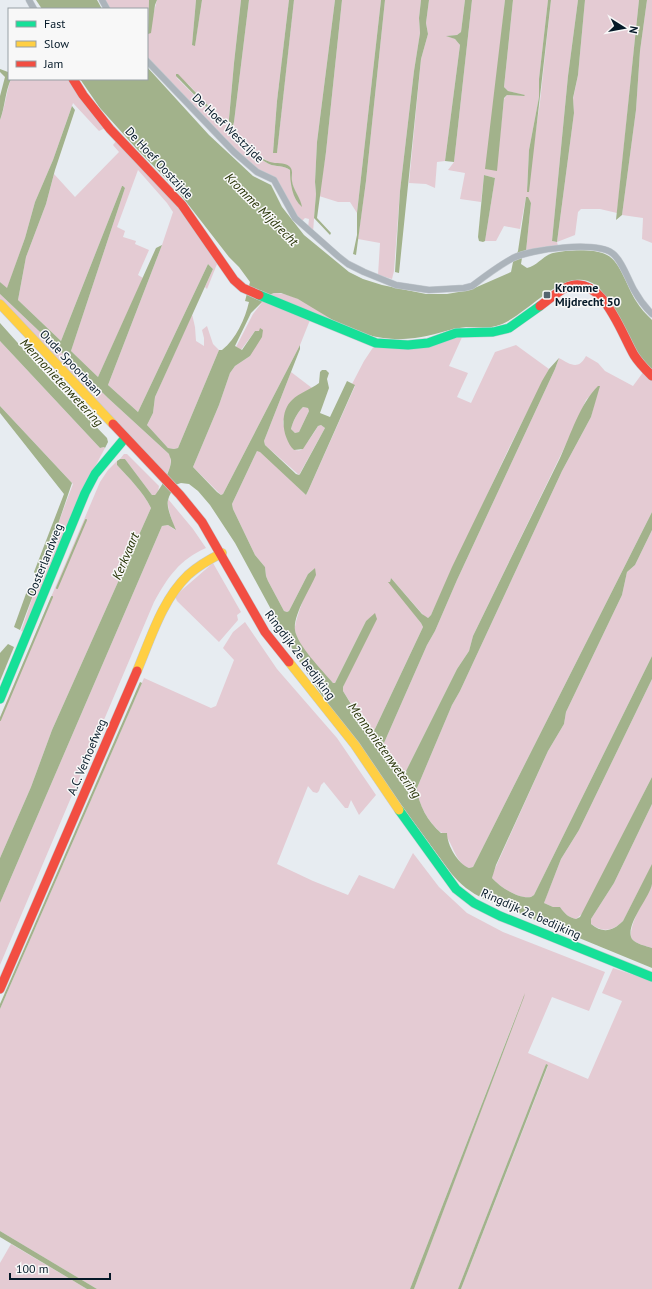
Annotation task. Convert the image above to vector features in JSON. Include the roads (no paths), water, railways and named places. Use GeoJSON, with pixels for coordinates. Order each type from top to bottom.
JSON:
{"type":"FeatureCollection","features":[{"type":"Feature","properties":{"kind":"street","name":"De Hoef Westzijde"},"geometry":{"type":"LineString","coordinates":[[148,62],[234,152],[257,172],[274,180],[295,218],[339,257],[348,264],[364,272],[396,285],[429,290],[464,288],[472,286],[512,258],[526,253],[564,248],[601,248],[612,253],[621,264],[643,304],[652,314]]}},
{"type":"Feature","properties":{"kind":"street","name":"De Hoef Oostzijde"},"geometry":{"type":"LineString","coordinates":[[74,80],[83,95],[110,129],[182,205],[234,280],[243,288],[376,343],[408,345],[428,343],[456,333],[501,331],[509,328],[565,288],[582,285],[597,293],[607,306],[635,357],[652,376]]}},
{"type":"Feature","properties":{"kind":"street","name":"Oude Spoorbaan"},"geometry":{"type":"LineString","coordinates":[[0,304],[125,438]]}},
{"type":"Feature","properties":{"kind":"street","name":"Ringdijk 2e bedijking"},"geometry":{"type":"LineString","coordinates":[[125,438],[180,495],[202,522],[222,553],[251,609],[265,632],[355,745],[416,835],[456,889],[474,903],[500,916],[652,977]]}},
{"type":"Feature","properties":{"kind":"street","name":"Oosterlandweg"},"geometry":{"type":"LineString","coordinates":[[0,699],[85,493],[95,474],[125,438]]}},
{"type":"Feature","properties":{"kind":"street","name":"A.C. Verhoefweg"},"geometry":{"type":"LineString","coordinates":[[0,989],[165,605],[173,591],[183,579],[200,565],[222,553]]}},
{"type":"Feature","properties":{"kind":"water"},"geometry":{"type":"Polygon","coordinates":[[[36,0],[97,0],[101,8],[41,8],[36,0]]]}},
{"type":"Feature","properties":{"kind":"water"},"geometry":{"type":"Polygon","coordinates":[[[149,0],[157,0],[151,33],[148,34],[149,0]]]}},
{"type":"Feature","properties":{"kind":"water"},"geometry":{"type":"Polygon","coordinates":[[[196,0],[202,0],[195,46],[192,45],[196,0]]]}},
{"type":"Feature","properties":{"kind":"water"},"geometry":{"type":"Polygon","coordinates":[[[241,0],[249,0],[232,129],[234,132],[233,134],[228,130],[241,0]]]}},
{"type":"Feature","properties":{"kind":"water"},"geometry":{"type":"Polygon","coordinates":[[[289,0],[294,0],[277,153],[273,153],[277,101],[289,0]]]}},
{"type":"Feature","properties":{"kind":"water"},"geometry":{"type":"Polygon","coordinates":[[[335,0],[342,0],[326,152],[317,218],[331,233],[330,235],[314,218],[317,142],[335,0]]]}},
{"type":"Feature","properties":{"kind":"water"},"geometry":{"type":"Polygon","coordinates":[[[381,0],[385,0],[366,181],[356,255],[353,254],[357,235],[357,213],[381,0]]]}},
{"type":"Feature","properties":{"kind":"water"},"geometry":{"type":"Polygon","coordinates":[[[421,0],[429,0],[426,23],[428,34],[421,59],[399,273],[395,272],[400,191],[420,33],[419,18],[421,0]]]}},
{"type":"Feature","properties":{"kind":"water"},"geometry":{"type":"Polygon","coordinates":[[[465,0],[472,0],[454,162],[445,161],[460,45],[455,39],[446,36],[457,35],[461,32],[465,0]]]}},
{"type":"Feature","properties":{"kind":"water"},"geometry":{"type":"Polygon","coordinates":[[[505,0],[513,0],[504,87],[508,91],[525,95],[507,95],[504,98],[497,171],[485,169],[505,0]]]}},
{"type":"Feature","properties":{"kind":"water"},"geometry":{"type":"Polygon","coordinates":[[[548,0],[551,0],[529,192],[527,192],[529,150],[539,97],[539,79],[548,0]]]}},
{"type":"Feature","properties":{"kind":"water"},"geometry":{"type":"Polygon","coordinates":[[[578,0],[585,0],[578,75],[573,98],[574,113],[557,242],[552,241],[568,76],[578,0]]]}},
{"type":"Feature","properties":{"kind":"water"},"geometry":{"type":"Polygon","coordinates":[[[639,0],[647,0],[640,51],[636,110],[622,215],[616,220],[639,0]]]}},
{"type":"Feature","properties":{"kind":"water","name":"Kromme Mijdrecht"},"geometry":{"type":"Polygon","coordinates":[[[148,68],[209,135],[253,176],[271,185],[282,207],[304,235],[349,272],[363,279],[382,285],[426,294],[447,294],[470,290],[511,272],[513,262],[518,251],[526,197],[528,197],[531,203],[526,251],[522,258],[521,264],[527,268],[553,253],[588,250],[607,255],[612,258],[620,269],[638,304],[652,320],[652,370],[640,357],[602,291],[597,286],[585,280],[572,281],[559,286],[508,321],[496,326],[485,328],[466,327],[421,337],[404,339],[375,337],[338,324],[298,299],[281,293],[269,295],[251,313],[235,346],[242,350],[255,331],[259,331],[260,328],[263,330],[262,337],[250,356],[235,366],[230,373],[219,405],[193,467],[217,492],[221,495],[223,494],[300,345],[300,349],[264,441],[265,445],[296,474],[300,474],[325,428],[321,425],[318,426],[303,449],[294,450],[287,439],[284,425],[285,411],[288,405],[292,400],[319,383],[320,372],[322,370],[326,370],[329,373],[327,379],[329,388],[320,413],[330,417],[347,381],[355,385],[306,495],[260,452],[257,451],[232,504],[255,555],[265,567],[268,581],[284,611],[289,611],[308,574],[315,568],[316,575],[302,602],[295,624],[295,630],[300,643],[305,650],[333,683],[335,683],[366,621],[375,613],[377,619],[343,687],[343,691],[365,727],[369,732],[374,731],[423,627],[388,582],[390,582],[391,578],[422,614],[428,618],[431,615],[452,567],[542,381],[549,369],[559,358],[435,631],[427,645],[384,743],[387,756],[403,773],[406,771],[457,669],[469,651],[473,636],[560,458],[581,410],[592,393],[598,386],[600,386],[591,417],[562,471],[460,691],[452,705],[417,788],[419,800],[424,812],[432,824],[441,833],[447,833],[447,838],[451,848],[461,863],[469,868],[473,867],[652,512],[652,530],[635,565],[627,572],[622,595],[566,712],[564,724],[548,751],[496,865],[492,878],[504,888],[515,894],[526,897],[531,897],[534,895],[652,656],[652,679],[579,830],[561,859],[544,903],[553,907],[560,907],[563,912],[573,918],[576,919],[580,917],[652,777],[652,804],[614,883],[591,919],[591,924],[600,929],[608,930],[612,929],[623,921],[652,864],[652,884],[634,919],[630,933],[632,939],[636,942],[652,948],[652,968],[484,899],[470,891],[458,881],[333,712],[299,661],[235,543],[210,505],[198,491],[189,484],[181,483],[175,485],[168,500],[170,515],[176,530],[168,525],[162,526],[0,903],[0,858],[31,787],[52,730],[151,508],[140,491],[117,465],[117,461],[120,459],[125,459],[152,495],[155,495],[160,489],[171,464],[169,454],[108,398],[0,294],[0,282],[7,288],[25,238],[35,202],[53,160],[72,106],[75,110],[55,170],[46,204],[26,257],[18,300],[61,341],[123,186],[125,188],[71,351],[98,377],[156,248],[162,245],[108,385],[138,412],[208,264],[213,269],[155,397],[153,413],[147,425],[168,448],[174,449],[178,448],[219,350],[222,350],[236,334],[249,302],[245,301],[250,282],[239,267],[229,257],[177,190],[100,108],[81,80],[148,80],[148,68]],[[303,407],[299,412],[291,429],[295,433],[299,432],[309,411],[308,408],[303,407]]]}},
{"type":"Feature","properties":{"kind":"water"},"geometry":{"type":"Polygon","coordinates":[[[0,69],[8,72],[8,80],[11,80],[0,120],[0,96],[5,77],[0,72],[0,69]]]}},
{"type":"Feature","properties":{"kind":"water"},"geometry":{"type":"Polygon","coordinates":[[[176,74],[178,74],[220,118],[219,120],[176,76],[176,74]]]}},
{"type":"Feature","properties":{"kind":"water"},"geometry":{"type":"Polygon","coordinates":[[[243,141],[266,161],[285,164],[291,168],[293,184],[302,207],[294,195],[291,185],[290,170],[285,167],[272,165],[265,162],[251,151],[242,142],[243,141]]]}},
{"type":"Feature","properties":{"kind":"water"},"geometry":{"type":"Polygon","coordinates":[[[484,175],[495,178],[485,241],[483,242],[479,241],[478,237],[484,175]]]}},
{"type":"Feature","properties":{"kind":"water"},"geometry":{"type":"Polygon","coordinates":[[[0,323],[50,379],[107,438],[108,442],[105,448],[100,448],[0,341],[0,323]]]}},
{"type":"Feature","properties":{"kind":"water"},"geometry":{"type":"Polygon","coordinates":[[[0,406],[72,483],[39,580],[34,572],[64,494],[0,413],[0,406]]]}},
{"type":"Feature","properties":{"kind":"water"},"geometry":{"type":"Polygon","coordinates":[[[36,587],[20,630],[14,627],[28,588],[36,587]]]}},
{"type":"Feature","properties":{"kind":"water"},"geometry":{"type":"Polygon","coordinates":[[[8,644],[14,647],[0,681],[0,653],[8,644]]]}},
{"type":"Feature","properties":{"kind":"water"},"geometry":{"type":"Polygon","coordinates":[[[140,682],[142,683],[0,1009],[0,1004],[140,682]]]}},
{"type":"Feature","properties":{"kind":"water"},"geometry":{"type":"Polygon","coordinates":[[[525,993],[414,1289],[410,1289],[525,993]]]}},
{"type":"Feature","properties":{"kind":"water"},"geometry":{"type":"Polygon","coordinates":[[[546,1064],[548,1065],[461,1289],[458,1289],[546,1064]]]}},
{"type":"Feature","properties":{"kind":"water"},"geometry":{"type":"Polygon","coordinates":[[[0,1231],[97,1289],[87,1289],[0,1237],[0,1231]]]}},
{"type":"Feature","properties":{"kind":"waterway"},"geometry":{"type":"LineString","coordinates":[[57,588],[86,520]]}},
{"type":"Feature","properties":{"kind":"waterway"},"geometry":{"type":"LineString","coordinates":[[0,720],[52,597]]}},
{"type":"Feature","properties":{"kind":"place","name":"Kromme Mijdrecht 50"},"geometry":{"type":"Point","coordinates":[547,295]}},
{"type":"Feature","properties":{"kind":"water label","name":"Mennonietenwetering"},"geometry":{"type":"Point","coordinates":[62,382]}},
{"type":"Feature","properties":{"kind":"water label","name":"Kerkvaart"},"geometry":{"type":"Point","coordinates":[125,556]}},
{"type":"Feature","properties":{"kind":"water label","name":"Mennonietenwetering"},"geometry":{"type":"Point","coordinates":[385,750]}}]}
